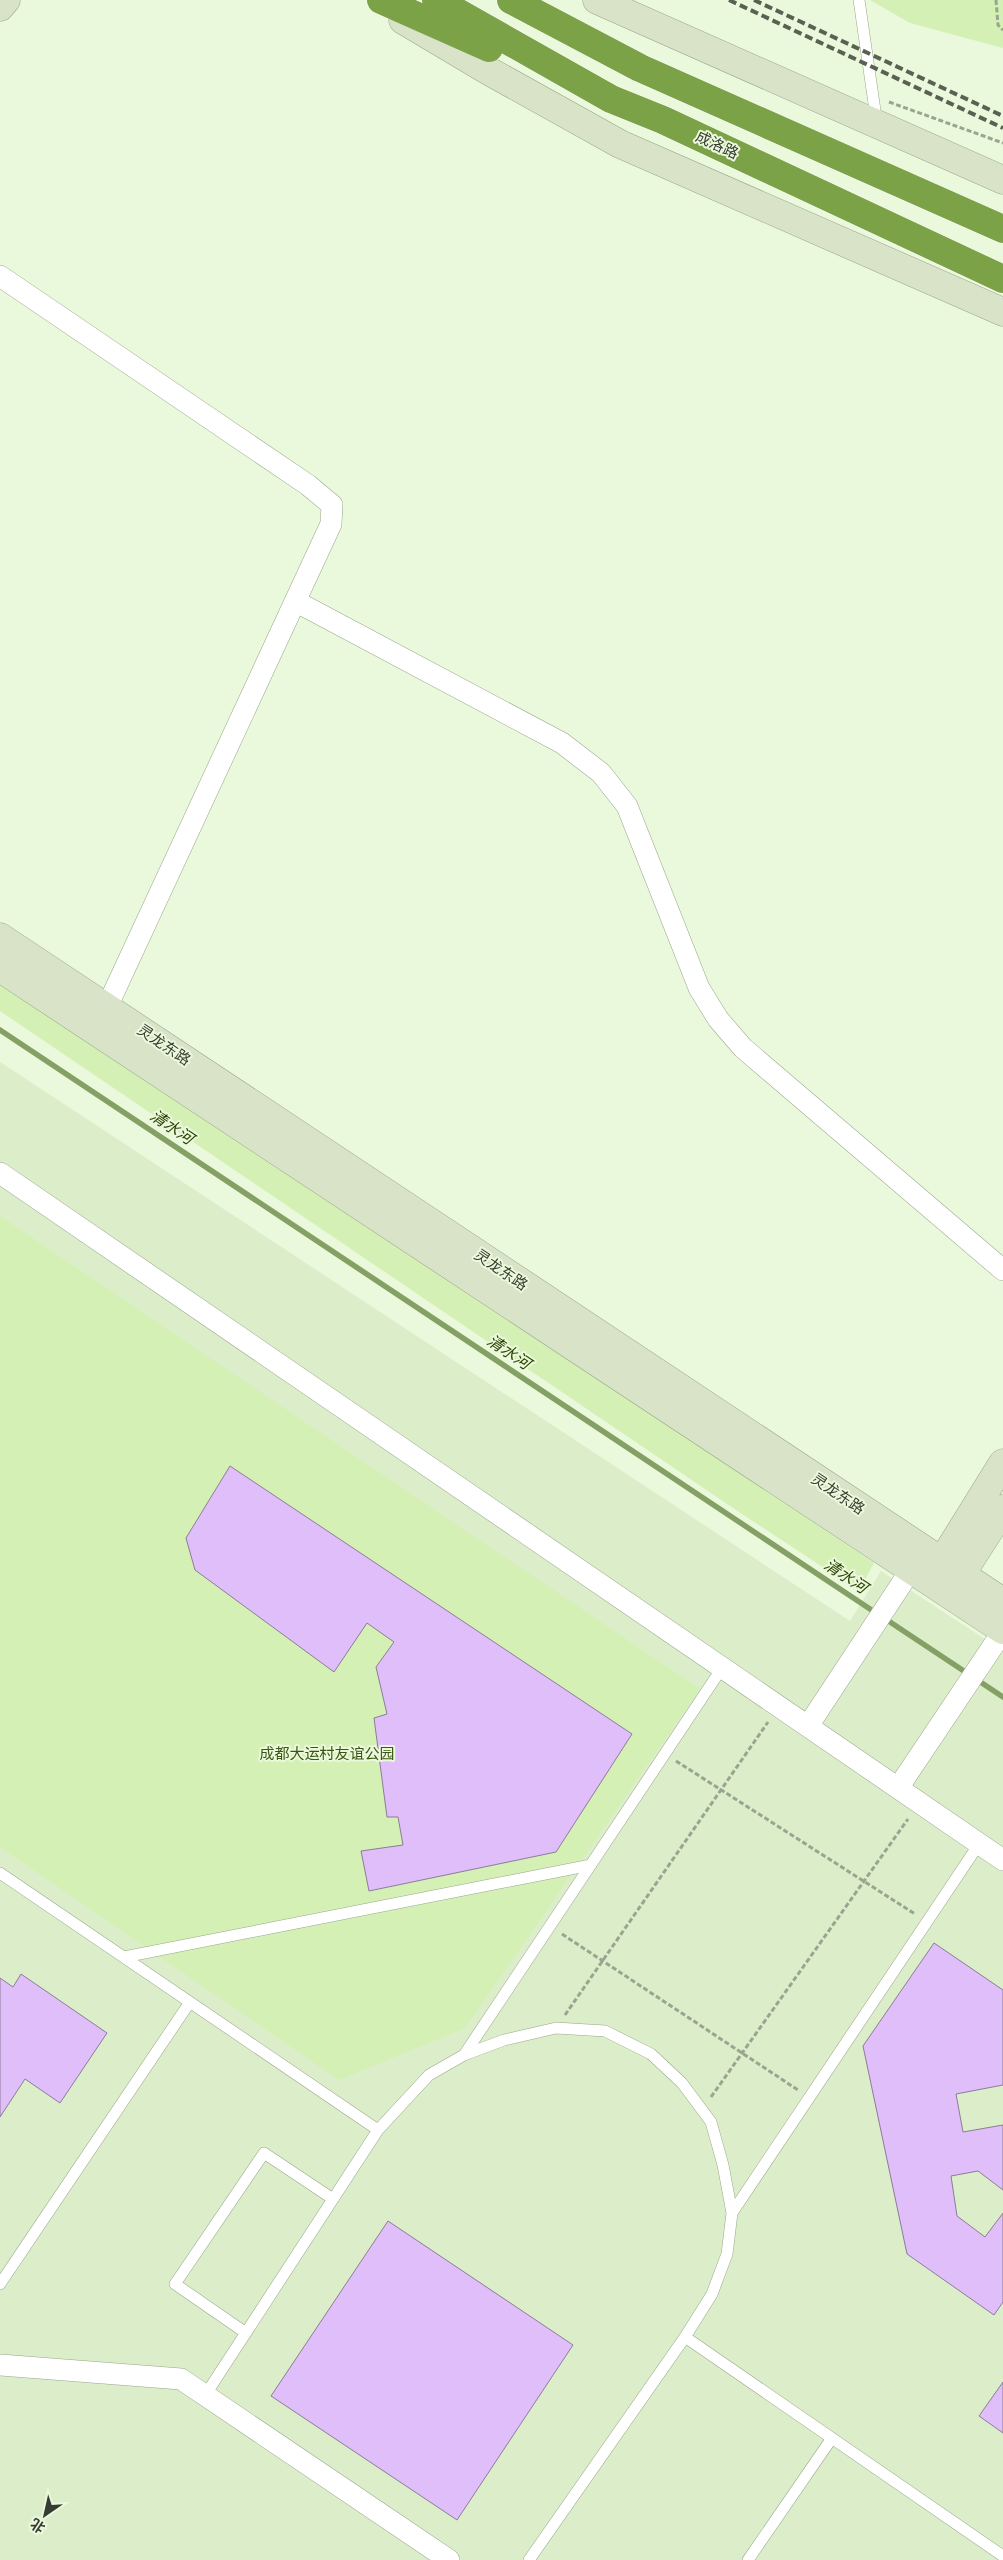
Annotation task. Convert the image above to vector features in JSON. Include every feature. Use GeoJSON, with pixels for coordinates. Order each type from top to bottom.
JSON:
{"type":"FeatureCollection","features":[{"type":"Feature","properties":{"kind":"highway"},"geometry":{"type":"LineString","coordinates":[[380,0],[611,99]]}},
{"type":"Feature","properties":{"kind":"highway","name":"成洛路"},"geometry":{"type":"LineString","coordinates":[[436,0],[611,99],[664,120],[1003,279]]}},
{"type":"Feature","properties":{"kind":"highway"},"geometry":{"type":"LineString","coordinates":[[511,0],[640,68],[1003,229]]}},
{"type":"Feature","properties":{"kind":"highway"},"geometry":{"type":"LineString","coordinates":[[550,0],[640,68]]}},
{"type":"Feature","properties":{"kind":"main road"},"geometry":{"type":"LineString","coordinates":[[0,7],[6,0]]}},
{"type":"Feature","properties":{"kind":"main road"},"geometry":{"type":"LineString","coordinates":[[370,0],[487,70],[620,144],[1003,312]]}},
{"type":"Feature","properties":{"kind":"main road"},"geometry":{"type":"LineString","coordinates":[[597,0],[1003,180]]}},
{"type":"Feature","properties":{"kind":"main road","name":"灵龙东路"},"geometry":{"type":"LineString","coordinates":[[0,937],[106,1006],[930,1580],[998,1638]]}},
{"type":"Feature","properties":{"kind":"main road","name":"灵龙东路"},"geometry":{"type":"LineString","coordinates":[[0,968],[930,1580],[1003,1602]]}},
{"type":"Feature","properties":{"kind":"main road"},"geometry":{"type":"LineString","coordinates":[[930,1580],[1003,1463]]}},
{"type":"Feature","properties":{"kind":"main road"},"geometry":{"type":"LineString","coordinates":[[930,1580],[1003,1509]]}},
{"type":"Feature","properties":{"kind":"street"},"geometry":{"type":"LineString","coordinates":[[0,276],[308,485],[332,505],[331,524],[96,1031]]}},
{"type":"Feature","properties":{"kind":"street"},"geometry":{"type":"LineString","coordinates":[[295,601],[562,743],[601,774],[627,806],[699,988],[718,1019],[744,1048],[1003,1270]]}},
{"type":"Feature","properties":{"kind":"street"},"geometry":{"type":"LineString","coordinates":[[0,1173],[1003,1860]]}},
{"type":"Feature","properties":{"kind":"street"},"geometry":{"type":"LineString","coordinates":[[808,1726],[822,1706],[930,1580]]}},
{"type":"Feature","properties":{"kind":"street"},"geometry":{"type":"LineString","coordinates":[[898,1788],[998,1638]]}},
{"type":"Feature","properties":{"kind":"street"},"geometry":{"type":"LineString","coordinates":[[0,2365],[168,2376],[181,2379],[206,2394],[449,2560]]}},
{"type":"Feature","properties":{"kind":"lane"},"geometry":{"type":"LineString","coordinates":[[859,0],[878,125]]}},
{"type":"Feature","properties":{"kind":"lane"},"geometry":{"type":"LineString","coordinates":[[464,2055],[722,1668]]}},
{"type":"Feature","properties":{"kind":"lane"},"geometry":{"type":"LineString","coordinates":[[732,2213],[979,1844]]}},
{"type":"Feature","properties":{"kind":"lane"},"geometry":{"type":"LineString","coordinates":[[124,1957],[591,1865]]}},
{"type":"Feature","properties":{"kind":"lane"},"geometry":{"type":"LineString","coordinates":[[0,1874],[378,2130]]}},
{"type":"Feature","properties":{"kind":"lane"},"geometry":{"type":"LineString","coordinates":[[0,2284],[190,2002]]}},
{"type":"Feature","properties":{"kind":"lane"},"geometry":{"type":"LineString","coordinates":[[206,2394],[378,2130],[429,2075],[464,2055],[504,2040],[556,2028],[605,2031],[651,2054],[682,2083],[711,2122],[723,2165],[732,2213],[724,2262],[712,2294],[685,2337],[529,2560]]}},
{"type":"Feature","properties":{"kind":"lane"},"geometry":{"type":"LineString","coordinates":[[246,2333],[175,2284],[264,2153],[332,2199]]}},
{"type":"Feature","properties":{"kind":"lane"},"geometry":{"type":"LineString","coordinates":[[685,2337],[1003,2556]]}},
{"type":"Feature","properties":{"kind":"lane"},"geometry":{"type":"LineString","coordinates":[[748,2560],[832,2438]]}},
{"type":"Feature","properties":{"kind":"path"},"geometry":{"type":"LineString","coordinates":[[996,0],[998,25],[1003,30]]}},
{"type":"Feature","properties":{"kind":"path"},"geometry":{"type":"LineString","coordinates":[[874,96],[1003,143]]}},
{"type":"Feature","properties":{"kind":"path"},"geometry":{"type":"LineString","coordinates":[[556,2028],[779,1707]]}},
{"type":"Feature","properties":{"kind":"path"},"geometry":{"type":"LineString","coordinates":[[665,1754],[927,1922]]}},
{"type":"Feature","properties":{"kind":"path"},"geometry":{"type":"LineString","coordinates":[[702,2109],[920,1803]]}},
{"type":"Feature","properties":{"kind":"path"},"geometry":{"type":"LineString","coordinates":[[550,1926],[809,2098]]}},
{"type":"Feature","properties":{"kind":"shaded area"},"geometry":{"type":"Polygon","coordinates":[[[0,1062],[850,1621],[881,1571],[1003,1651],[1003,2560],[0,2560],[0,1062]]]}},
{"type":"Feature","properties":{"kind":"green space"},"geometry":{"type":"Polygon","coordinates":[[[870,0],[1003,0],[1003,48],[910,23],[870,0]]]}},
{"type":"Feature","properties":{"kind":"green space"},"geometry":{"type":"Polygon","coordinates":[[[0,979],[874,1563],[859,1591],[736,1510],[0,1011],[0,979]]]}},
{"type":"Feature","properties":{"kind":"green space","name":"成都大运村友谊公园"},"geometry":{"type":"Polygon","coordinates":[[[0,1216],[700,1689],[465,2028],[339,2080],[0,1847],[0,1216]]]}},
{"type":"Feature","properties":{"kind":"building"},"geometry":{"type":"Polygon","coordinates":[[[230,1466],[632,1734],[556,1852],[369,1891],[361,1851],[403,1845],[398,1817],[387,1817],[374,1718],[387,1714],[376,1667],[394,1642],[367,1623],[334,1672],[195,1570],[186,1538],[230,1466]]]}},
{"type":"Feature","properties":{"kind":"building"},"geometry":{"type":"Polygon","coordinates":[[[934,1943],[1003,1990],[1003,2085],[956,2094],[963,2132],[1003,2125],[1003,2190],[978,2171],[951,2176],[957,2216],[985,2237],[1003,2213],[1003,2302],[994,2315],[907,2254],[863,2046],[934,1943]]]}},
{"type":"Feature","properties":{"kind":"building"},"geometry":{"type":"Polygon","coordinates":[[[21,1974],[107,2033],[60,2103],[25,2079],[0,2117],[0,1978],[13,1987],[21,1974]]]}},
{"type":"Feature","properties":{"kind":"building"},"geometry":{"type":"Polygon","coordinates":[[[388,2221],[573,2345],[457,2520],[271,2396],[388,2221]]]}},
{"type":"Feature","properties":{"kind":"building"},"geometry":{"type":"Polygon","coordinates":[[[1003,2382],[1003,2433],[979,2416],[1003,2382]]]}},
{"type":"Feature","properties":{"kind":"waterway","name":"清水河"},"geometry":{"type":"LineString","coordinates":[[0,1030],[876,1613]]}},
{"type":"Feature","properties":{"kind":"waterway","name":"清水河"},"geometry":{"type":"LineString","coordinates":[[884,1618],[1003,1697]]}},
{"type":"Feature","properties":{"kind":"railway"},"geometry":{"type":"LineString","coordinates":[[729,0],[1003,128]]}},
{"type":"Feature","properties":{"kind":"railway"},"geometry":{"type":"LineString","coordinates":[[754,0],[1003,116]]}}]}
